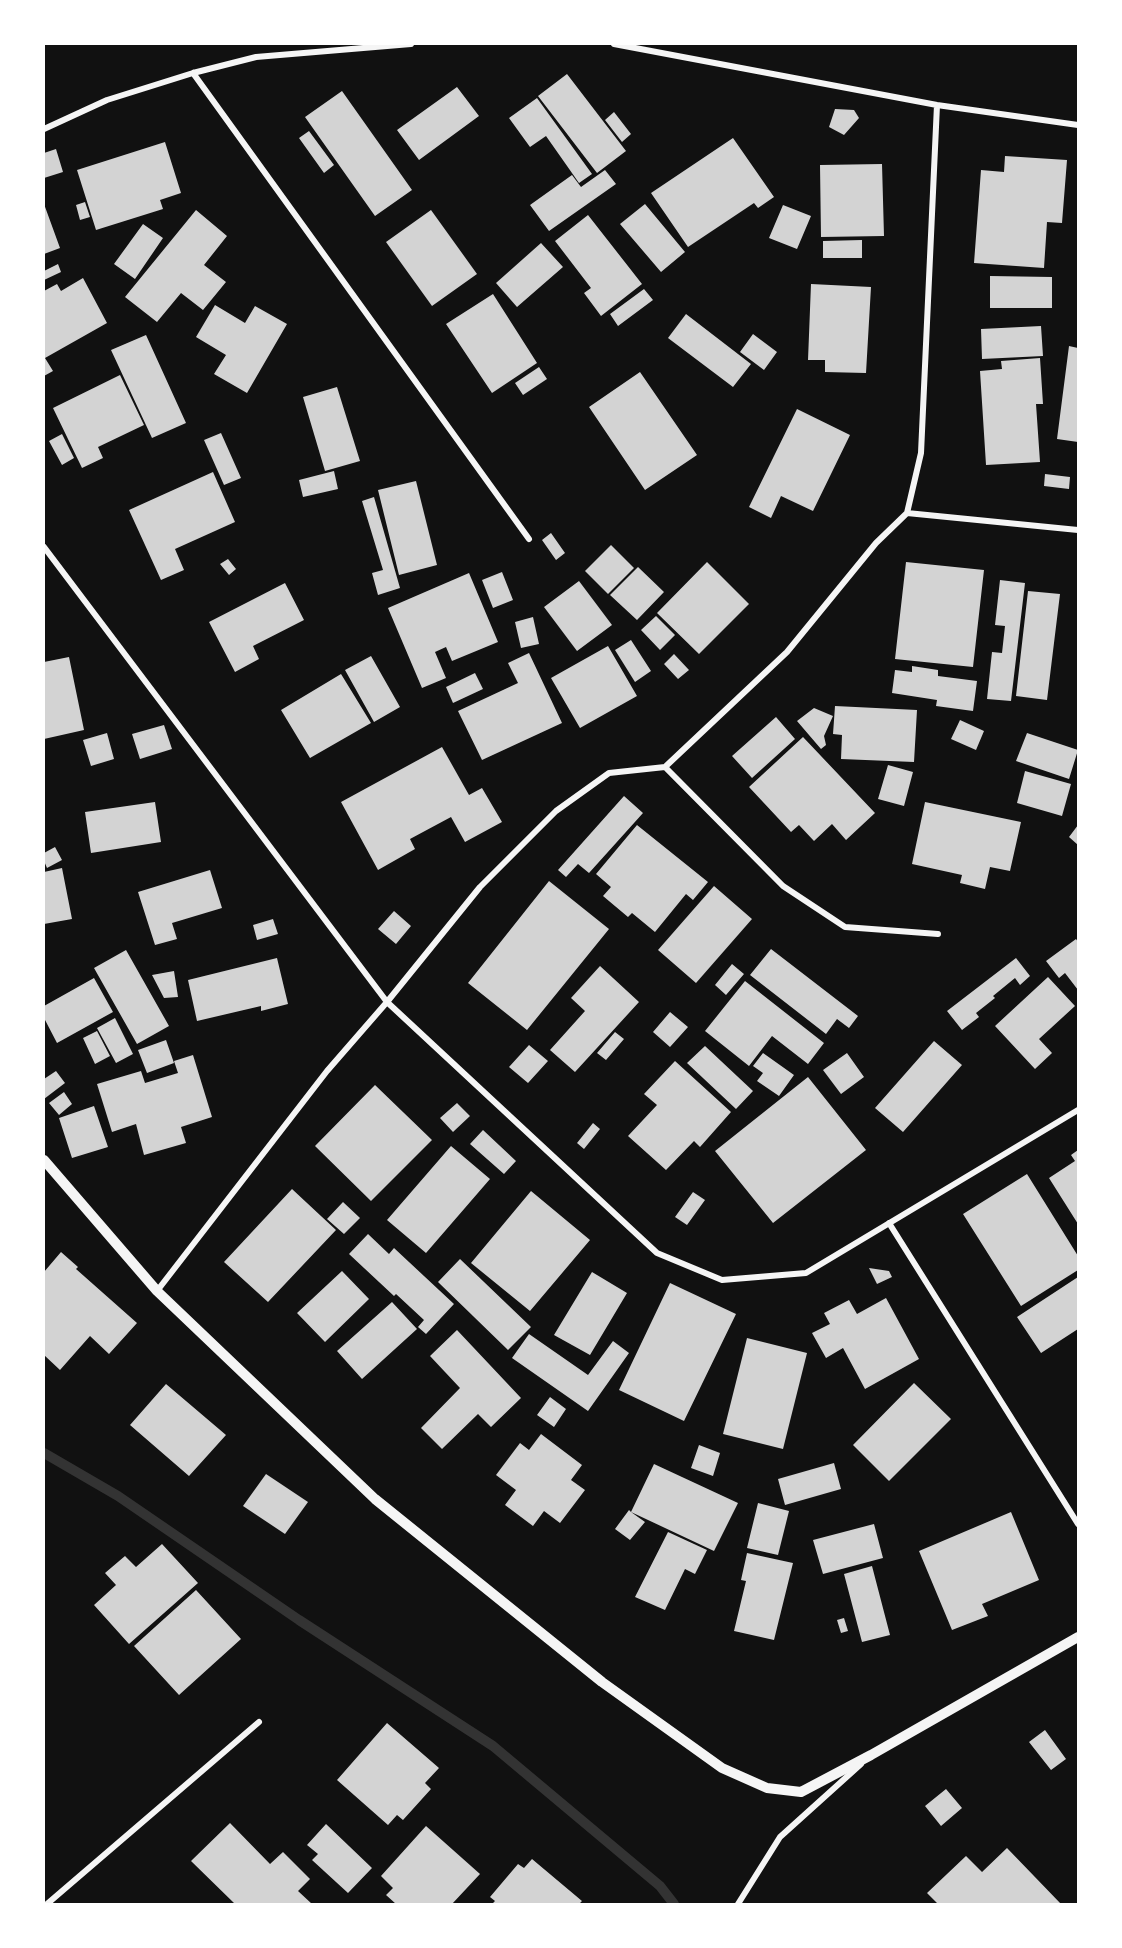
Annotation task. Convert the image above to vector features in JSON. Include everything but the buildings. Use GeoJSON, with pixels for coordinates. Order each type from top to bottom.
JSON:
{"type":"FeatureCollection","features":[{"type":"Feature","properties":{"kind":"street"},"geometry":{"type":"LineString","coordinates":[[44,129],[107,100],[193,73],[256,57],[411,44]]}},
{"type":"Feature","properties":{"kind":"street"},"geometry":{"type":"LineString","coordinates":[[614,44],[937,105],[1078,125]]}},
{"type":"Feature","properties":{"kind":"street"},"geometry":{"type":"LineString","coordinates":[[193,73],[529,539]]}},
{"type":"Feature","properties":{"kind":"street"},"geometry":{"type":"LineString","coordinates":[[157,1291],[327,1071],[480,888],[556,811],[609,773],[665,767],[787,652],[876,543],[907,513],[921,453],[937,105]]}},
{"type":"Feature","properties":{"kind":"street"},"geometry":{"type":"LineString","coordinates":[[907,513],[1078,530]]}},
{"type":"Feature","properties":{"kind":"street"},"geometry":{"type":"LineString","coordinates":[[44,546],[387,1002],[657,1253],[722,1280],[806,1273],[1078,1110]]}},
{"type":"Feature","properties":{"kind":"street"},"geometry":{"type":"LineString","coordinates":[[665,767],[783,886],[845,927],[938,934]]}},
{"type":"Feature","properties":{"kind":"street"},"geometry":{"type":"LineString","coordinates":[[44,1160],[157,1291],[375,1499],[602,1682],[722,1768],[767,1788],[801,1792],[871,1755],[1078,1637]]}},
{"type":"Feature","properties":{"kind":"street"},"geometry":{"type":"LineString","coordinates":[[889,1223],[1078,1524]]}},
{"type":"Feature","properties":{"kind":"street"},"geometry":{"type":"LineString","coordinates":[[47,1905],[259,1722]]}},
{"type":"Feature","properties":{"kind":"street"},"geometry":{"type":"LineString","coordinates":[[738,1905],[780,1837],[871,1755]]}},
{"type":"Feature","properties":{"kind":"waterway"},"geometry":{"type":"LineString","coordinates":[[44,1453],[118,1496],[299,1620],[493,1746],[660,1886],[674,1904]]}}]}
